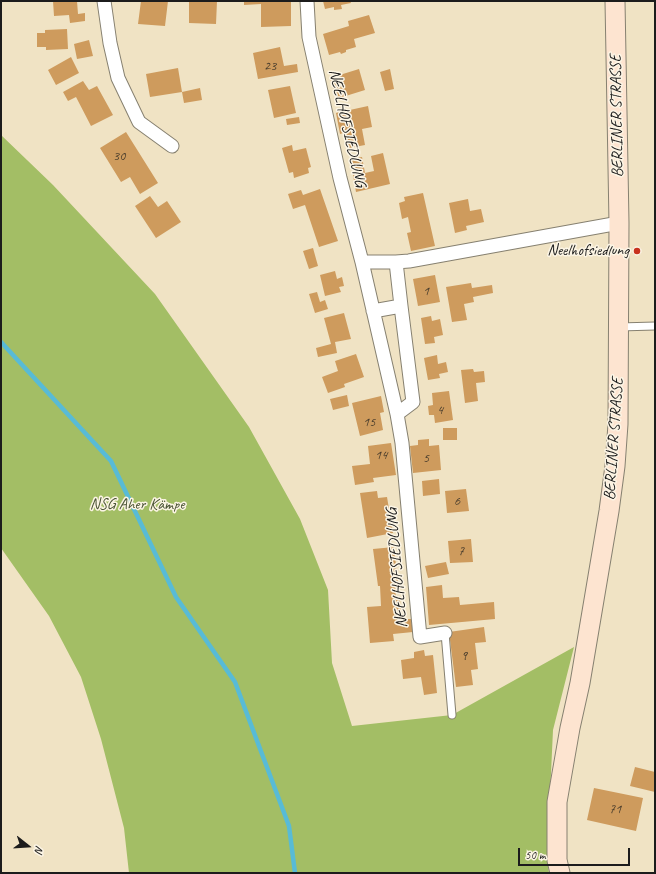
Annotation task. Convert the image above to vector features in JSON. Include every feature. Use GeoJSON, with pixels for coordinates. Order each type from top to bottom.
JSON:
{"type":"FeatureCollection","features":[{"type":"Feature","properties":{"kind":"main road","name":"BERLINER STRASSE"},"geometry":{"type":"LineString","coordinates":[[560,873],[557,860],[557,802],[570,728],[580,683],[609,511],[615,466],[618,424],[619,223],[615,1]]}},
{"type":"Feature","properties":{"kind":"street"},"geometry":{"type":"LineString","coordinates":[[104,1],[110,43],[118,78],[139,122],[172,146]]}},
{"type":"Feature","properties":{"kind":"street","name":"NEELHOFSIEDLUNG"},"geometry":{"type":"LineString","coordinates":[[307,1],[309,37],[340,178],[362,262],[397,414],[402,443],[420,637],[445,633]]}},
{"type":"Feature","properties":{"kind":"street"},"geometry":{"type":"LineString","coordinates":[[362,262],[409,261],[619,223]]}},
{"type":"Feature","properties":{"kind":"street"},"geometry":{"type":"LineString","coordinates":[[396,262],[413,402],[397,414]]}},
{"type":"Feature","properties":{"kind":"street"},"geometry":{"type":"LineString","coordinates":[[373,311],[401,306]]}},
{"type":"Feature","properties":{"kind":"lane"},"geometry":{"type":"LineString","coordinates":[[619,327],[655,326]]}},
{"type":"Feature","properties":{"kind":"lane","name":"NEELHOFSIEDLUNG"},"geometry":{"type":"LineString","coordinates":[[445,633],[452,715]]}},
{"type":"Feature","properties":{"kind":"green space","name":"NSG Aher Kämpe"},"geometry":{"type":"Polygon","coordinates":[[[1,135],[53,185],[155,294],[249,427],[300,519],[328,590],[332,663],[352,726],[452,715],[574,647],[553,730],[547,859],[549,873],[129,873],[124,828],[101,739],[81,677],[49,616],[1,548],[1,135]]]}},
{"type":"Feature","properties":{"kind":"building"},"geometry":{"type":"Polygon","coordinates":[[[53,1],[77,1],[78,14],[85,13],[85,21],[70,23],[69,15],[54,16],[53,1]]]}},
{"type":"Feature","properties":{"kind":"building"},"geometry":{"type":"Polygon","coordinates":[[[141,1],[168,1],[165,26],[138,24],[141,1]]]}},
{"type":"Feature","properties":{"kind":"building"},"geometry":{"type":"Polygon","coordinates":[[[189,1],[217,1],[216,24],[189,23],[189,1]]]}},
{"type":"Feature","properties":{"kind":"building"},"geometry":{"type":"Polygon","coordinates":[[[244,1],[291,1],[291,26],[261,27],[261,4],[244,5],[244,1]]]}},
{"type":"Feature","properties":{"kind":"building"},"geometry":{"type":"Polygon","coordinates":[[[323,1],[350,1],[351,3],[341,5],[342,9],[334,10],[334,7],[325,9],[323,1]]]}},
{"type":"Feature","properties":{"kind":"building"},"geometry":{"type":"Polygon","coordinates":[[[369,15],[375,33],[354,39],[356,47],[346,50],[346,52],[329,55],[323,34],[349,26],[348,21],[369,15]]]}},
{"type":"Feature","properties":{"kind":"building"},"geometry":{"type":"Polygon","coordinates":[[[67,29],[68,49],[46,50],[46,47],[37,47],[37,33],[45,33],[45,30],[67,29]]]}},
{"type":"Feature","properties":{"kind":"building"},"geometry":{"type":"Polygon","coordinates":[[[89,40],[93,56],[77,59],[74,44],[89,40]]]}},
{"type":"Feature","properties":{"kind":"building"},"geometry":{"type":"Polygon","coordinates":[[[280,47],[284,66],[297,64],[298,72],[258,79],[253,53],[280,47]]]}},
{"type":"Feature","properties":{"kind":"building"},"geometry":{"type":"Polygon","coordinates":[[[71,57],[79,73],[56,85],[48,70],[71,57]]]}},
{"type":"Feature","properties":{"kind":"building"},"geometry":{"type":"Polygon","coordinates":[[[178,68],[182,92],[150,97],[146,74],[178,68]]]}},
{"type":"Feature","properties":{"kind":"building"},"geometry":{"type":"Polygon","coordinates":[[[359,69],[365,90],[336,99],[330,78],[359,69]]]}},
{"type":"Feature","properties":{"kind":"building"},"geometry":{"type":"Polygon","coordinates":[[[390,69],[394,89],[385,91],[380,72],[390,69]]]}},
{"type":"Feature","properties":{"kind":"building"},"geometry":{"type":"Polygon","coordinates":[[[83,81],[89,90],[97,86],[113,115],[91,126],[76,97],[68,101],[63,92],[83,81]]]}},
{"type":"Feature","properties":{"kind":"building"},"geometry":{"type":"Polygon","coordinates":[[[290,86],[296,113],[274,118],[268,90],[290,86]]]}},
{"type":"Feature","properties":{"kind":"building"},"geometry":{"type":"Polygon","coordinates":[[[200,88],[202,100],[184,103],[182,92],[200,88]]]}},
{"type":"Feature","properties":{"kind":"building"},"geometry":{"type":"Polygon","coordinates":[[[368,106],[372,127],[362,129],[365,145],[349,148],[346,132],[340,134],[336,113],[368,106]]]}},
{"type":"Feature","properties":{"kind":"building"},"geometry":{"type":"Polygon","coordinates":[[[299,117],[300,123],[287,125],[286,119],[299,117]]]}},
{"type":"Feature","properties":{"kind":"building"},"geometry":{"type":"Polygon","coordinates":[[[126,132],[158,183],[140,194],[130,177],[121,182],[100,148],[126,132]]]}},
{"type":"Feature","properties":{"kind":"building"},"geometry":{"type":"Polygon","coordinates":[[[292,145],[293,151],[306,148],[311,167],[308,168],[309,173],[294,178],[293,172],[289,173],[282,148],[292,145]]]}},
{"type":"Feature","properties":{"kind":"building"},"geometry":{"type":"Polygon","coordinates":[[[383,153],[390,184],[356,192],[353,175],[355,175],[351,159],[362,157],[365,173],[374,171],[371,156],[383,153]]]}},
{"type":"Feature","properties":{"kind":"building"},"geometry":{"type":"Polygon","coordinates":[[[320,189],[338,241],[319,247],[305,205],[293,209],[288,194],[301,190],[303,195],[320,189]]]}},
{"type":"Feature","properties":{"kind":"building"},"geometry":{"type":"Polygon","coordinates":[[[423,193],[435,246],[411,251],[407,233],[411,232],[408,217],[402,219],[399,203],[405,201],[404,197],[423,193]]]}},
{"type":"Feature","properties":{"kind":"building"},"geometry":{"type":"Polygon","coordinates":[[[150,196],[158,207],[167,201],[181,222],[156,238],[135,206],[150,196]]]}},
{"type":"Feature","properties":{"kind":"building"},"geometry":{"type":"Polygon","coordinates":[[[468,199],[470,211],[481,209],[484,222],[466,226],[467,230],[455,233],[449,203],[468,199]]]}},
{"type":"Feature","properties":{"kind":"building"},"geometry":{"type":"Polygon","coordinates":[[[313,248],[318,266],[309,269],[303,251],[313,248]]]}},
{"type":"Feature","properties":{"kind":"building"},"geometry":{"type":"Polygon","coordinates":[[[335,271],[337,279],[342,277],[344,286],[339,287],[341,292],[325,296],[320,275],[335,271]]]}},
{"type":"Feature","properties":{"kind":"building"},"geometry":{"type":"Polygon","coordinates":[[[435,275],[440,302],[418,306],[413,279],[435,275]]]}},
{"type":"Feature","properties":{"kind":"building"},"geometry":{"type":"Polygon","coordinates":[[[471,283],[472,288],[492,285],[493,293],[473,297],[474,302],[464,304],[467,320],[452,322],[446,287],[471,283]]]}},
{"type":"Feature","properties":{"kind":"building"},"geometry":{"type":"Polygon","coordinates":[[[317,292],[320,302],[325,300],[328,309],[315,313],[309,294],[317,292]]]}},
{"type":"Feature","properties":{"kind":"building"},"geometry":{"type":"Polygon","coordinates":[[[344,313],[351,339],[335,342],[337,353],[318,357],[316,348],[331,344],[324,318],[344,313]]]}},
{"type":"Feature","properties":{"kind":"building"},"geometry":{"type":"Polygon","coordinates":[[[431,316],[432,321],[440,319],[443,335],[434,337],[435,343],[425,344],[421,318],[431,316]]]}},
{"type":"Feature","properties":{"kind":"building"},"geometry":{"type":"Polygon","coordinates":[[[356,354],[364,377],[344,384],[345,387],[328,393],[322,377],[338,371],[335,361],[356,354]]]}},
{"type":"Feature","properties":{"kind":"building"},"geometry":{"type":"Polygon","coordinates":[[[437,355],[438,364],[446,362],[448,372],[439,374],[440,378],[428,380],[424,358],[437,355]]]}},
{"type":"Feature","properties":{"kind":"building"},"geometry":{"type":"Polygon","coordinates":[[[473,369],[474,372],[484,371],[485,382],[476,383],[478,401],[465,403],[461,370],[473,369]]]}},
{"type":"Feature","properties":{"kind":"building"},"geometry":{"type":"Polygon","coordinates":[[[449,391],[453,420],[435,423],[434,415],[429,415],[428,406],[433,405],[432,393],[449,391]]]}},
{"type":"Feature","properties":{"kind":"building"},"geometry":{"type":"Polygon","coordinates":[[[347,395],[349,406],[333,410],[330,399],[347,395]]]}},
{"type":"Feature","properties":{"kind":"building"},"geometry":{"type":"Polygon","coordinates":[[[381,396],[384,412],[380,413],[383,430],[360,436],[352,403],[381,396]]]}},
{"type":"Feature","properties":{"kind":"building"},"geometry":{"type":"Polygon","coordinates":[[[443,428],[457,428],[457,440],[443,440],[443,428]]]}},
{"type":"Feature","properties":{"kind":"building"},"geometry":{"type":"Polygon","coordinates":[[[429,439],[429,446],[439,445],[441,470],[413,473],[410,446],[418,445],[418,440],[429,439]]]}},
{"type":"Feature","properties":{"kind":"building"},"geometry":{"type":"Polygon","coordinates":[[[391,443],[396,475],[373,478],[374,482],[355,485],[352,466],[370,464],[368,446],[391,443]]]}},
{"type":"Feature","properties":{"kind":"building"},"geometry":{"type":"Polygon","coordinates":[[[439,479],[440,494],[423,496],[422,481],[439,479]]]}},
{"type":"Feature","properties":{"kind":"building"},"geometry":{"type":"Polygon","coordinates":[[[466,489],[469,511],[447,513],[445,491],[466,489]]]}},
{"type":"Feature","properties":{"kind":"building"},"geometry":{"type":"Polygon","coordinates":[[[377,491],[378,498],[387,497],[393,533],[367,538],[360,493],[377,491]]]}},
{"type":"Feature","properties":{"kind":"building"},"geometry":{"type":"Polygon","coordinates":[[[471,539],[473,562],[450,563],[448,541],[471,539]]]}},
{"type":"Feature","properties":{"kind":"building"},"geometry":{"type":"Polygon","coordinates":[[[394,547],[398,584],[395,584],[396,600],[400,600],[402,619],[411,619],[413,632],[393,634],[394,641],[370,643],[367,607],[381,606],[380,586],[378,586],[373,549],[394,547]]]}},
{"type":"Feature","properties":{"kind":"building"},"geometry":{"type":"Polygon","coordinates":[[[446,562],[449,574],[428,578],[425,566],[446,562]]]}},
{"type":"Feature","properties":{"kind":"building"},"geometry":{"type":"Polygon","coordinates":[[[442,585],[443,598],[459,597],[460,605],[494,602],[495,619],[429,625],[426,587],[442,585]]]}},
{"type":"Feature","properties":{"kind":"building"},"geometry":{"type":"Polygon","coordinates":[[[484,627],[486,642],[475,643],[478,669],[471,670],[473,685],[456,687],[449,632],[484,627]]]}},
{"type":"Feature","properties":{"kind":"building"},"geometry":{"type":"Polygon","coordinates":[[[424,650],[425,656],[433,655],[437,693],[424,695],[421,677],[403,679],[401,660],[414,658],[414,652],[424,650]]]}},
{"type":"Feature","properties":{"kind":"building"},"geometry":{"type":"Polygon","coordinates":[[[635,767],[655,772],[655,792],[630,786],[635,767]]]}},
{"type":"Feature","properties":{"kind":"building"},"geometry":{"type":"Polygon","coordinates":[[[594,788],[643,798],[636,831],[587,820],[594,788]]]}},
{"type":"Feature","properties":{"kind":"waterway"},"geometry":{"type":"LineString","coordinates":[[1,342],[111,461],[176,597],[235,682],[289,826],[295,873]]}},
{"type":"Feature","properties":{"kind":"place","name":"Neelhofsiedlung"},"geometry":{"type":"Point","coordinates":[637,251]}}]}
